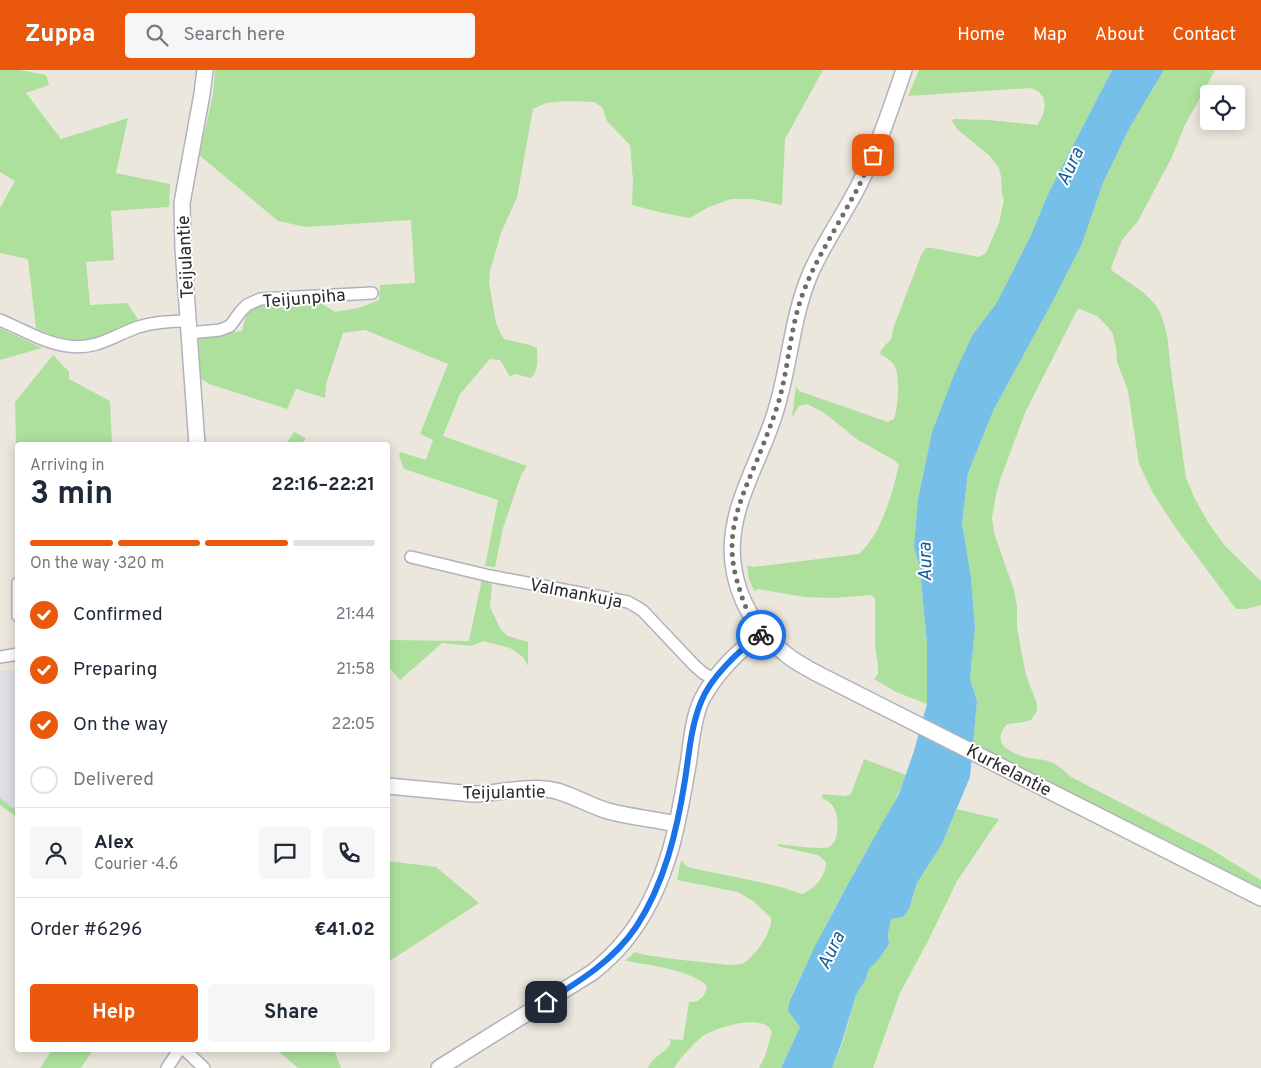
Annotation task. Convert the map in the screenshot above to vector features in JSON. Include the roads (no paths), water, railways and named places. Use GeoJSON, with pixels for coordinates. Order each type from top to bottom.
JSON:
{"type":"FeatureCollection","features":[{"type":"Feature","properties":{"kind":"street","name":"Teijulantie"},"geometry":{"type":"LineString","coordinates":[[197,442],[188,327],[182,203],[205,70]]}},
{"type":"Feature","properties":{"kind":"street","name":"Kurkelantie"},"geometry":{"type":"LineString","coordinates":[[904,70],[886,122],[865,173],[821,253],[808,280],[797,311],[779,402],[738,506],[732,538],[733,565],[742,596],[752,618],[764,633],[787,655],[816,673],[1261,898]]}},
{"type":"Feature","properties":{"kind":"street","name":"Teijunpiha"},"geometry":{"type":"LineString","coordinates":[[0,320],[46,340],[66,346],[92,346],[138,327],[151,324],[220,330],[230,326],[247,305],[260,299],[372,293]]}},
{"type":"Feature","properties":{"kind":"street","name":"Valmankuja"},"geometry":{"type":"LineString","coordinates":[[411,558],[490,576],[628,602],[643,611],[703,673],[714,679]]}},
{"type":"Feature","properties":{"kind":"street"},"geometry":{"type":"LineString","coordinates":[[439,1068],[593,972],[623,943],[636,926],[648,907],[671,848],[682,802],[694,728],[701,701],[714,679],[750,642],[764,633]]}},
{"type":"Feature","properties":{"kind":"street"},"geometry":{"type":"LineString","coordinates":[[0,657],[15,654]]}},
{"type":"Feature","properties":{"kind":"street","name":"Teijulantie"},"geometry":{"type":"LineString","coordinates":[[390,786],[473,794],[487,794],[525,788],[549,789],[609,812],[676,824]]}},
{"type":"Feature","properties":{"kind":"street"},"geometry":{"type":"LineString","coordinates":[[167,1068],[178,1052]]}},
{"type":"Feature","properties":{"kind":"street"},"geometry":{"type":"LineString","coordinates":[[187,1052],[204,1068]]}},
{"type":"Feature","properties":{"kind":"water","name":"Aura"},"geometry":{"type":"Polygon","coordinates":[[[1112,70],[1164,70],[1130,127],[1103,183],[1082,244],[994,409],[968,473],[962,524],[971,577],[975,628],[970,679],[977,701],[970,777],[942,844],[917,883],[909,909],[903,917],[891,919],[888,933],[889,944],[879,959],[868,970],[866,979],[856,995],[832,1068],[781,1068],[800,1027],[788,1011],[789,1002],[815,946],[899,794],[914,751],[927,704],[927,644],[920,569],[914,547],[918,499],[932,432],[954,375],[973,334],[996,304],[1031,235],[1048,194],[1112,70]]]}}]}
